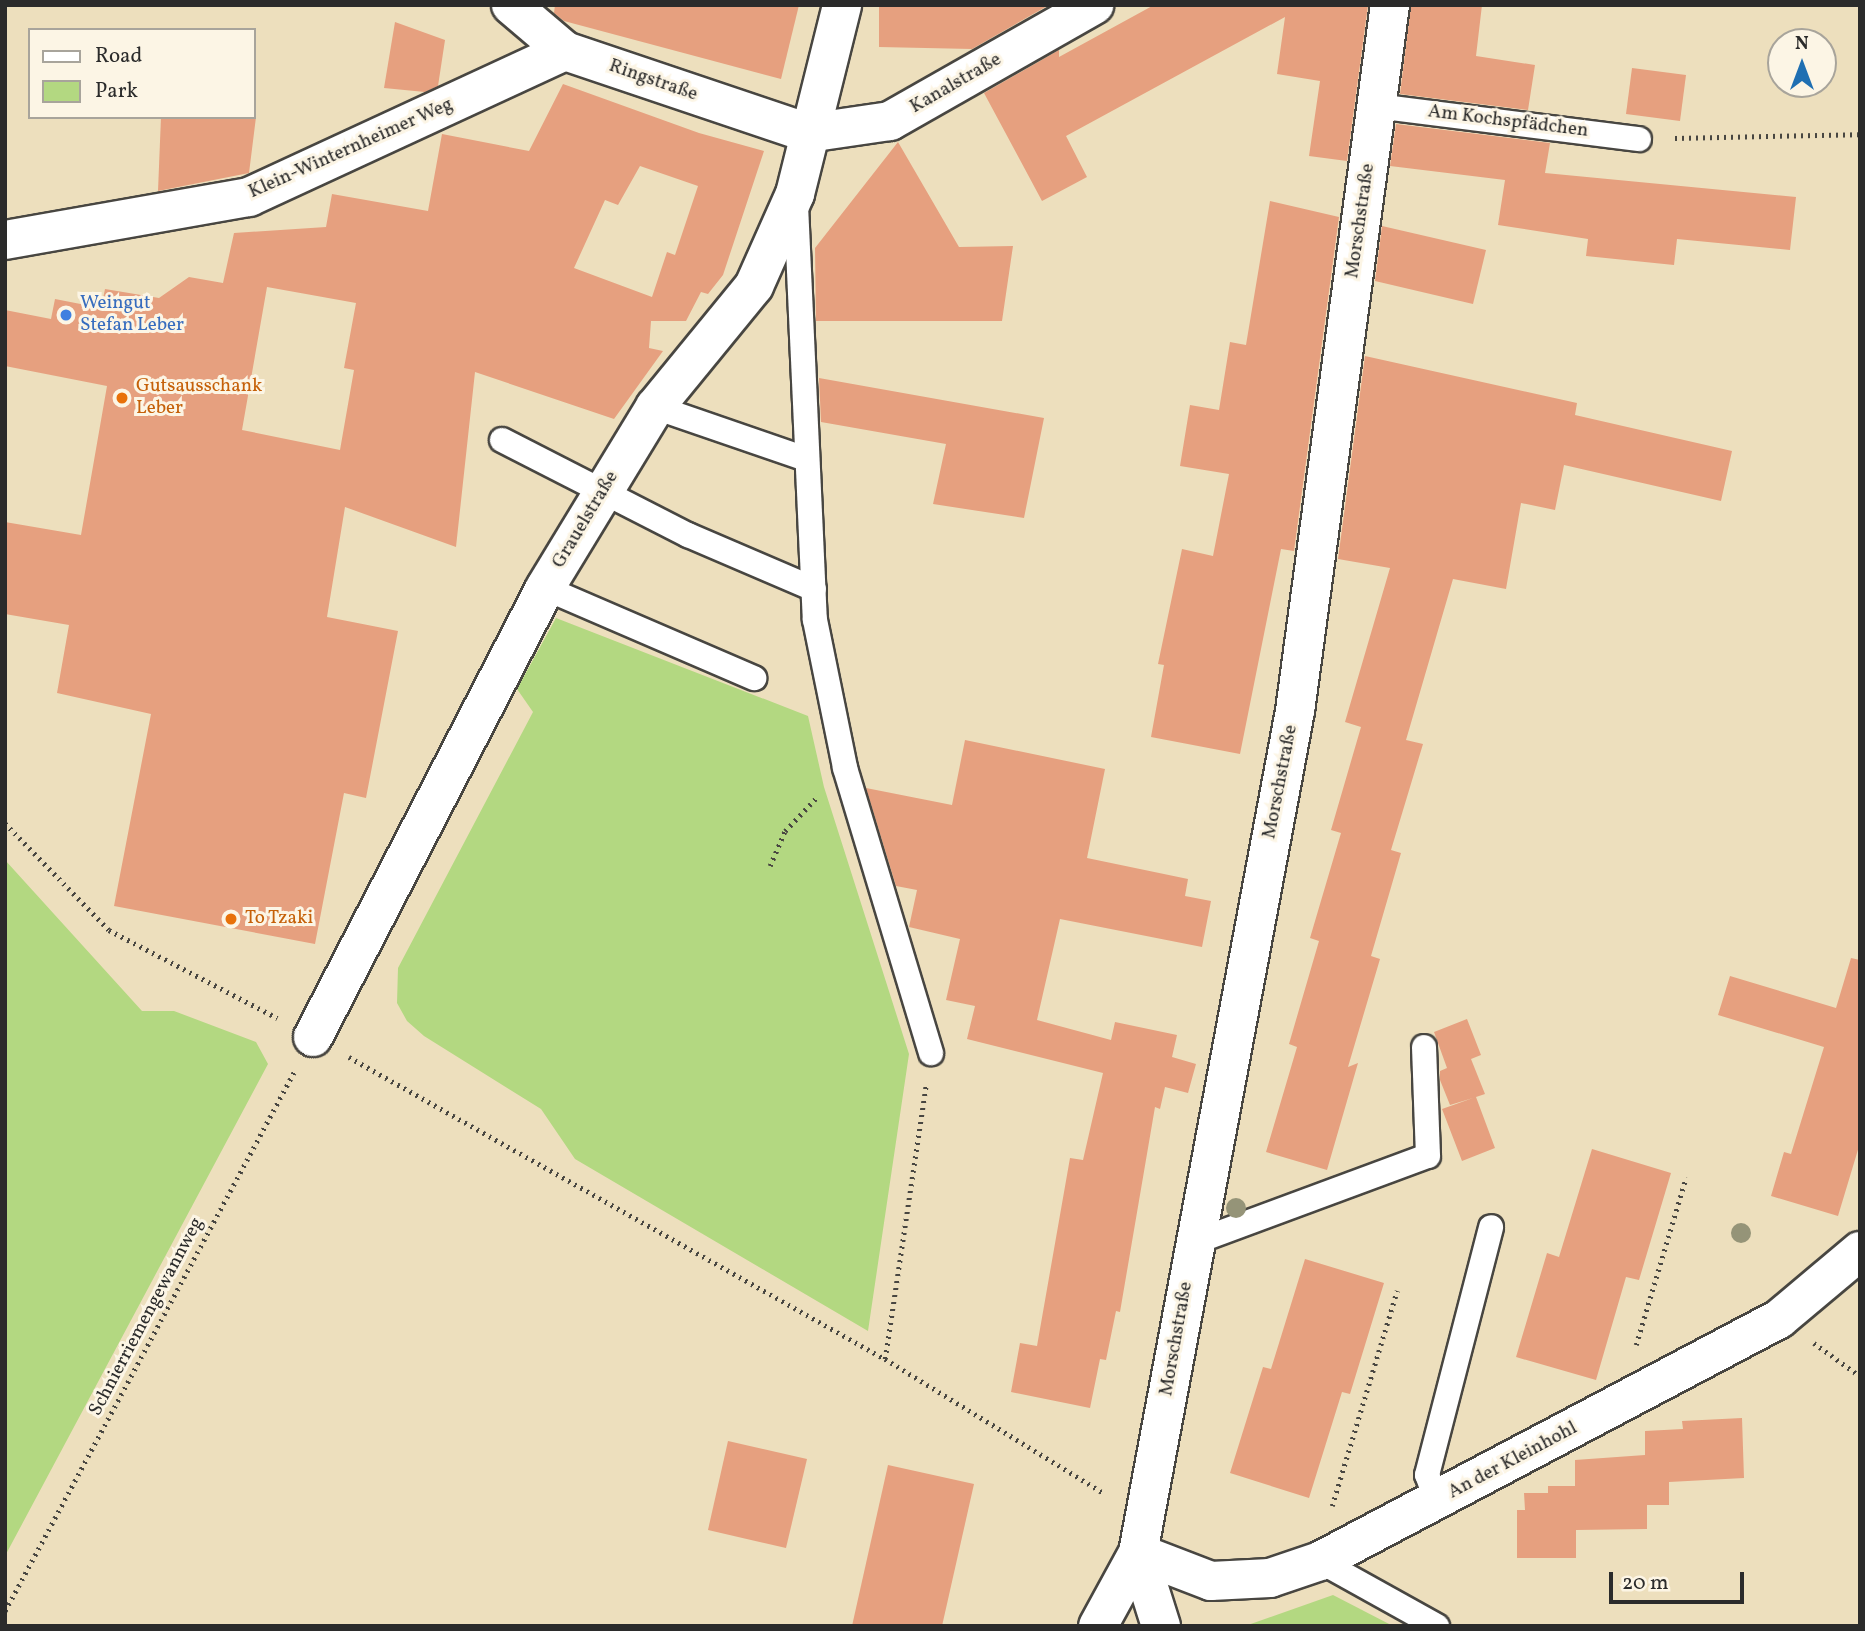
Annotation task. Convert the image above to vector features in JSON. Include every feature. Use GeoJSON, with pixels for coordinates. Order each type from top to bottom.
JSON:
{"type":"FeatureCollection","features":[{"type":"Feature","properties":{"kind":"street","name":"Ringstraße"},"geometry":{"type":"LineString","coordinates":[[511,5],[565,51],[808,133]]}},
{"type":"Feature","properties":{"kind":"street","name":"Grauelstraße"},"geometry":{"type":"LineString","coordinates":[[313,1037],[545,588],[655,407],[754,286],[795,194],[808,133],[842,5]]}},
{"type":"Feature","properties":{"kind":"street","name":"Kanalstraße"},"geometry":{"type":"LineString","coordinates":[[808,133],[890,121],[1094,5]]}},
{"type":"Feature","properties":{"kind":"street","name":"Morschstraße"},"geometry":{"type":"LineString","coordinates":[[1141,1536],[1295,710],[1390,5]]}},
{"type":"Feature","properties":{"kind":"street","name":"Klein-Winternheimer Weg"},"geometry":{"type":"LineString","coordinates":[[5,240],[249,197],[565,51]]}},
{"type":"Feature","properties":{"kind":"street","name":"An der Kleinhohl"},"geometry":{"type":"LineString","coordinates":[[1141,1536],[1210,1581],[1270,1578],[1320,1561],[1437,1502],[1779,1319],[1860,1251]]}},
{"type":"Feature","properties":{"kind":"street"},"geometry":{"type":"LineString","coordinates":[[1098,1626],[1141,1536]]}},
{"type":"Feature","properties":{"kind":"street"},"geometry":{"type":"LineString","coordinates":[[1141,1536],[1161,1626]]}},
{"type":"Feature","properties":{"kind":"lane","name":"Am Kochspfädchen"},"geometry":{"type":"LineString","coordinates":[[1376,106],[1639,139]]}},
{"type":"Feature","properties":{"kind":"lane"},"geometry":{"type":"LineString","coordinates":[[795,194],[816,620],[845,768],[931,1053]]}},
{"type":"Feature","properties":{"kind":"lane"},"geometry":{"type":"LineString","coordinates":[[655,407],[806,459]]}},
{"type":"Feature","properties":{"kind":"lane"},"geometry":{"type":"LineString","coordinates":[[502,440],[688,535],[814,589]]}},
{"type":"Feature","properties":{"kind":"lane"},"geometry":{"type":"LineString","coordinates":[[545,588],[754,678]]}},
{"type":"Feature","properties":{"kind":"lane"},"geometry":{"type":"LineString","coordinates":[[1195,1242],[1428,1156],[1424,1047]]}},
{"type":"Feature","properties":{"kind":"lane"},"geometry":{"type":"LineString","coordinates":[[1437,1502],[1427,1475],[1492,1227]]}},
{"type":"Feature","properties":{"kind":"lane"},"geometry":{"type":"LineString","coordinates":[[1320,1561],[1437,1626]]}},
{"type":"Feature","properties":{"kind":"path"},"geometry":{"type":"LineString","coordinates":[[1639,139],[1860,134]]}},
{"type":"Feature","properties":{"kind":"path"},"geometry":{"type":"LineString","coordinates":[[770,866],[785,831],[845,768]]}},
{"type":"Feature","properties":{"kind":"path"},"geometry":{"type":"LineString","coordinates":[[5,823],[108,930],[313,1037],[885,1359],[1141,1536]]}},
{"type":"Feature","properties":{"kind":"path","name":"Schnierriemengewannweg"},"geometry":{"type":"LineString","coordinates":[[5,1611],[313,1037]]}},
{"type":"Feature","properties":{"kind":"path"},"geometry":{"type":"LineString","coordinates":[[885,1359],[931,1053]]}},
{"type":"Feature","properties":{"kind":"path"},"geometry":{"type":"LineString","coordinates":[[1618,1406],[1686,1177]]}},
{"type":"Feature","properties":{"kind":"path"},"geometry":{"type":"LineString","coordinates":[[1320,1561],[1325,1527],[1396,1291]]}},
{"type":"Feature","properties":{"kind":"path"},"geometry":{"type":"LineString","coordinates":[[1779,1319],[1860,1376]]}},
{"type":"Feature","properties":{"kind":"green space"},"geometry":{"type":"Polygon","coordinates":[[[556,618],[808,716],[824,787],[909,1054],[868,1331],[575,1159],[541,1109],[424,1036],[407,1021],[397,1003],[398,968],[533,712],[517,689],[556,618]]]}},
{"type":"Feature","properties":{"kind":"green space"},"geometry":{"type":"Polygon","coordinates":[[[5,860],[142,1011],[174,1011],[256,1042],[268,1064],[5,1556],[5,860]]]}},
{"type":"Feature","properties":{"kind":"green space"},"geometry":{"type":"Polygon","coordinates":[[[1333,1595],[1393,1626],[1245,1626],[1333,1595]]]}},
{"type":"Feature","properties":{"kind":"building"},"geometry":{"type":"Polygon","coordinates":[[[555,5],[799,5],[781,79],[564,21],[554,13],[555,5]]]}},
{"type":"Feature","properties":{"kind":"building"},"geometry":{"type":"Polygon","coordinates":[[[879,5],[1049,5],[972,49],[879,47],[879,5]]]}},
{"type":"Feature","properties":{"kind":"building"},"geometry":{"type":"Polygon","coordinates":[[[1154,5],[1368,5],[1347,161],[1309,156],[1320,81],[1277,74],[1285,17],[1066,136],[1087,177],[1042,201],[984,93],[1059,50],[1059,57],[1154,5]]]}},
{"type":"Feature","properties":{"kind":"building"},"geometry":{"type":"Polygon","coordinates":[[[1411,5],[1482,5],[1476,56],[1535,65],[1528,110],[1400,94],[1411,5]]]}},
{"type":"Feature","properties":{"kind":"building"},"geometry":{"type":"Polygon","coordinates":[[[395,22],[445,40],[438,86],[425,92],[384,88],[395,22]]]}},
{"type":"Feature","properties":{"kind":"building"},"geometry":{"type":"Polygon","coordinates":[[[1632,68],[1686,75],[1680,121],[1626,114],[1632,68]]]}},
{"type":"Feature","properties":{"kind":"building"},"geometry":{"type":"Polygon","coordinates":[[[563,84],[699,133],[764,151],[723,275],[708,294],[701,292],[686,321],[651,321],[649,348],[663,351],[614,419],[475,372],[456,547],[345,507],[327,617],[398,631],[366,798],[344,793],[315,944],[114,906],[151,714],[57,693],[69,625],[5,614],[5,522],[81,535],[107,386],[5,366],[5,310],[51,319],[55,299],[101,308],[105,289],[159,298],[189,277],[223,283],[234,233],[326,227],[332,194],[428,211],[442,134],[529,151],[563,84]],[[640,166],[618,205],[605,200],[574,268],[652,297],[667,252],[675,255],[698,186],[640,166]],[[267,287],[242,430],[340,450],[354,370],[344,368],[356,303],[267,287]]]}},
{"type":"Feature","properties":{"kind":"building"},"geometry":{"type":"Polygon","coordinates":[[[161,119],[256,119],[249,173],[158,191],[161,119]]]}},
{"type":"Feature","properties":{"kind":"building"},"geometry":{"type":"Polygon","coordinates":[[[1396,124],[1550,143],[1545,173],[1796,197],[1790,250],[1677,239],[1674,265],[1586,256],[1588,239],[1498,225],[1505,180],[1390,166],[1396,124]]]}},
{"type":"Feature","properties":{"kind":"building"},"geometry":{"type":"Polygon","coordinates":[[[898,142],[959,247],[1013,246],[1002,321],[816,321],[815,248],[898,142]]]}},
{"type":"Feature","properties":{"kind":"building"},"geometry":{"type":"Polygon","coordinates":[[[1270,201],[1339,217],[1294,551],[1281,549],[1240,754],[1151,737],[1164,665],[1158,664],[1182,549],[1213,556],[1229,474],[1180,466],[1190,405],[1219,410],[1230,342],[1246,345],[1270,201]]]}},
{"type":"Feature","properties":{"kind":"building"},"geometry":{"type":"Polygon","coordinates":[[[1382,226],[1486,250],[1473,304],[1375,281],[1382,226]]]}},
{"type":"Feature","properties":{"kind":"building"},"geometry":{"type":"Polygon","coordinates":[[[1365,356],[1577,403],[1575,415],[1732,451],[1721,501],[1564,465],[1555,510],[1521,503],[1506,589],[1453,579],[1406,740],[1423,744],[1391,850],[1401,853],[1371,956],[1380,959],[1348,1067],[1358,1063],[1327,1170],[1266,1152],[1297,1047],[1289,1044],[1319,941],[1310,938],[1341,833],[1331,830],[1361,727],[1345,722],[1390,568],[1338,559],[1365,356]]]}},
{"type":"Feature","properties":{"kind":"building"},"geometry":{"type":"Polygon","coordinates":[[[819,378],[1044,418],[1024,518],[933,504],[946,444],[821,422],[819,378]]]}},
{"type":"Feature","properties":{"kind":"building"},"geometry":{"type":"Polygon","coordinates":[[[965,740],[1105,769],[1087,858],[1188,879],[1185,896],[1211,901],[1202,947],[1060,919],[1037,1020],[1111,1040],[1115,1022],[1177,1035],[1172,1057],[1196,1064],[1188,1093],[1165,1087],[1160,1109],[1155,1107],[1120,1312],[1116,1311],[1106,1360],[1100,1359],[1090,1408],[1011,1392],[1020,1343],[1037,1346],[1070,1158],[1083,1160],[1103,1073],[967,1039],[975,1006],[946,1000],[960,939],[909,927],[917,890],[896,886],[866,788],[952,805],[965,740]]]}},
{"type":"Feature","properties":{"kind":"building"},"geometry":{"type":"Polygon","coordinates":[[[1851,958],[1860,960],[1860,1143],[1838,1216],[1771,1196],[1784,1152],[1791,1154],[1824,1047],[1718,1015],[1730,976],[1836,1008],[1851,958]]]}},
{"type":"Feature","properties":{"kind":"building"},"geometry":{"type":"Polygon","coordinates":[[[1467,1019],[1481,1055],[1471,1059],[1485,1094],[1476,1097],[1495,1148],[1462,1161],[1442,1109],[1473,1098],[1450,1105],[1440,1080],[1440,1071],[1447,1068],[1434,1032],[1467,1019]]]}},
{"type":"Feature","properties":{"kind":"building"},"geometry":{"type":"Polygon","coordinates":[[[1592,1149],[1671,1173],[1639,1280],[1626,1277],[1596,1380],[1516,1357],[1547,1253],[1559,1257],[1592,1149]]]}},
{"type":"Feature","properties":{"kind":"building"},"geometry":{"type":"Polygon","coordinates":[[[1305,1259],[1384,1283],[1350,1394],[1342,1392],[1309,1498],[1230,1473],[1263,1367],[1271,1369],[1305,1259]]]}},
{"type":"Feature","properties":{"kind":"building"},"geometry":{"type":"Polygon","coordinates":[[[1742,1418],[1744,1478],[1669,1482],[1669,1505],[1647,1505],[1647,1529],[1576,1530],[1576,1558],[1517,1558],[1517,1510],[1525,1510],[1524,1493],[1548,1493],[1548,1486],[1575,1486],[1575,1460],[1645,1455],[1645,1431],[1683,1429],[1682,1421],[1742,1418]]]}},
{"type":"Feature","properties":{"kind":"building"},"geometry":{"type":"Polygon","coordinates":[[[728,1441],[807,1459],[786,1548],[708,1530],[728,1441]]]}},
{"type":"Feature","properties":{"kind":"building"},"geometry":{"type":"Polygon","coordinates":[[[888,1465],[974,1484],[942,1626],[852,1626],[888,1465]]]}},
{"type":"Feature","properties":{"kind":"place","name":"Weingut Stefan Leber"},"geometry":{"type":"Point","coordinates":[66,315]}},
{"type":"Feature","properties":{"kind":"place","name":"Gutsausschank Leber"},"geometry":{"type":"Point","coordinates":[122,398]}},
{"type":"Feature","properties":{"kind":"place","name":"To Tzaki"},"geometry":{"type":"Point","coordinates":[231,919]}}]}
